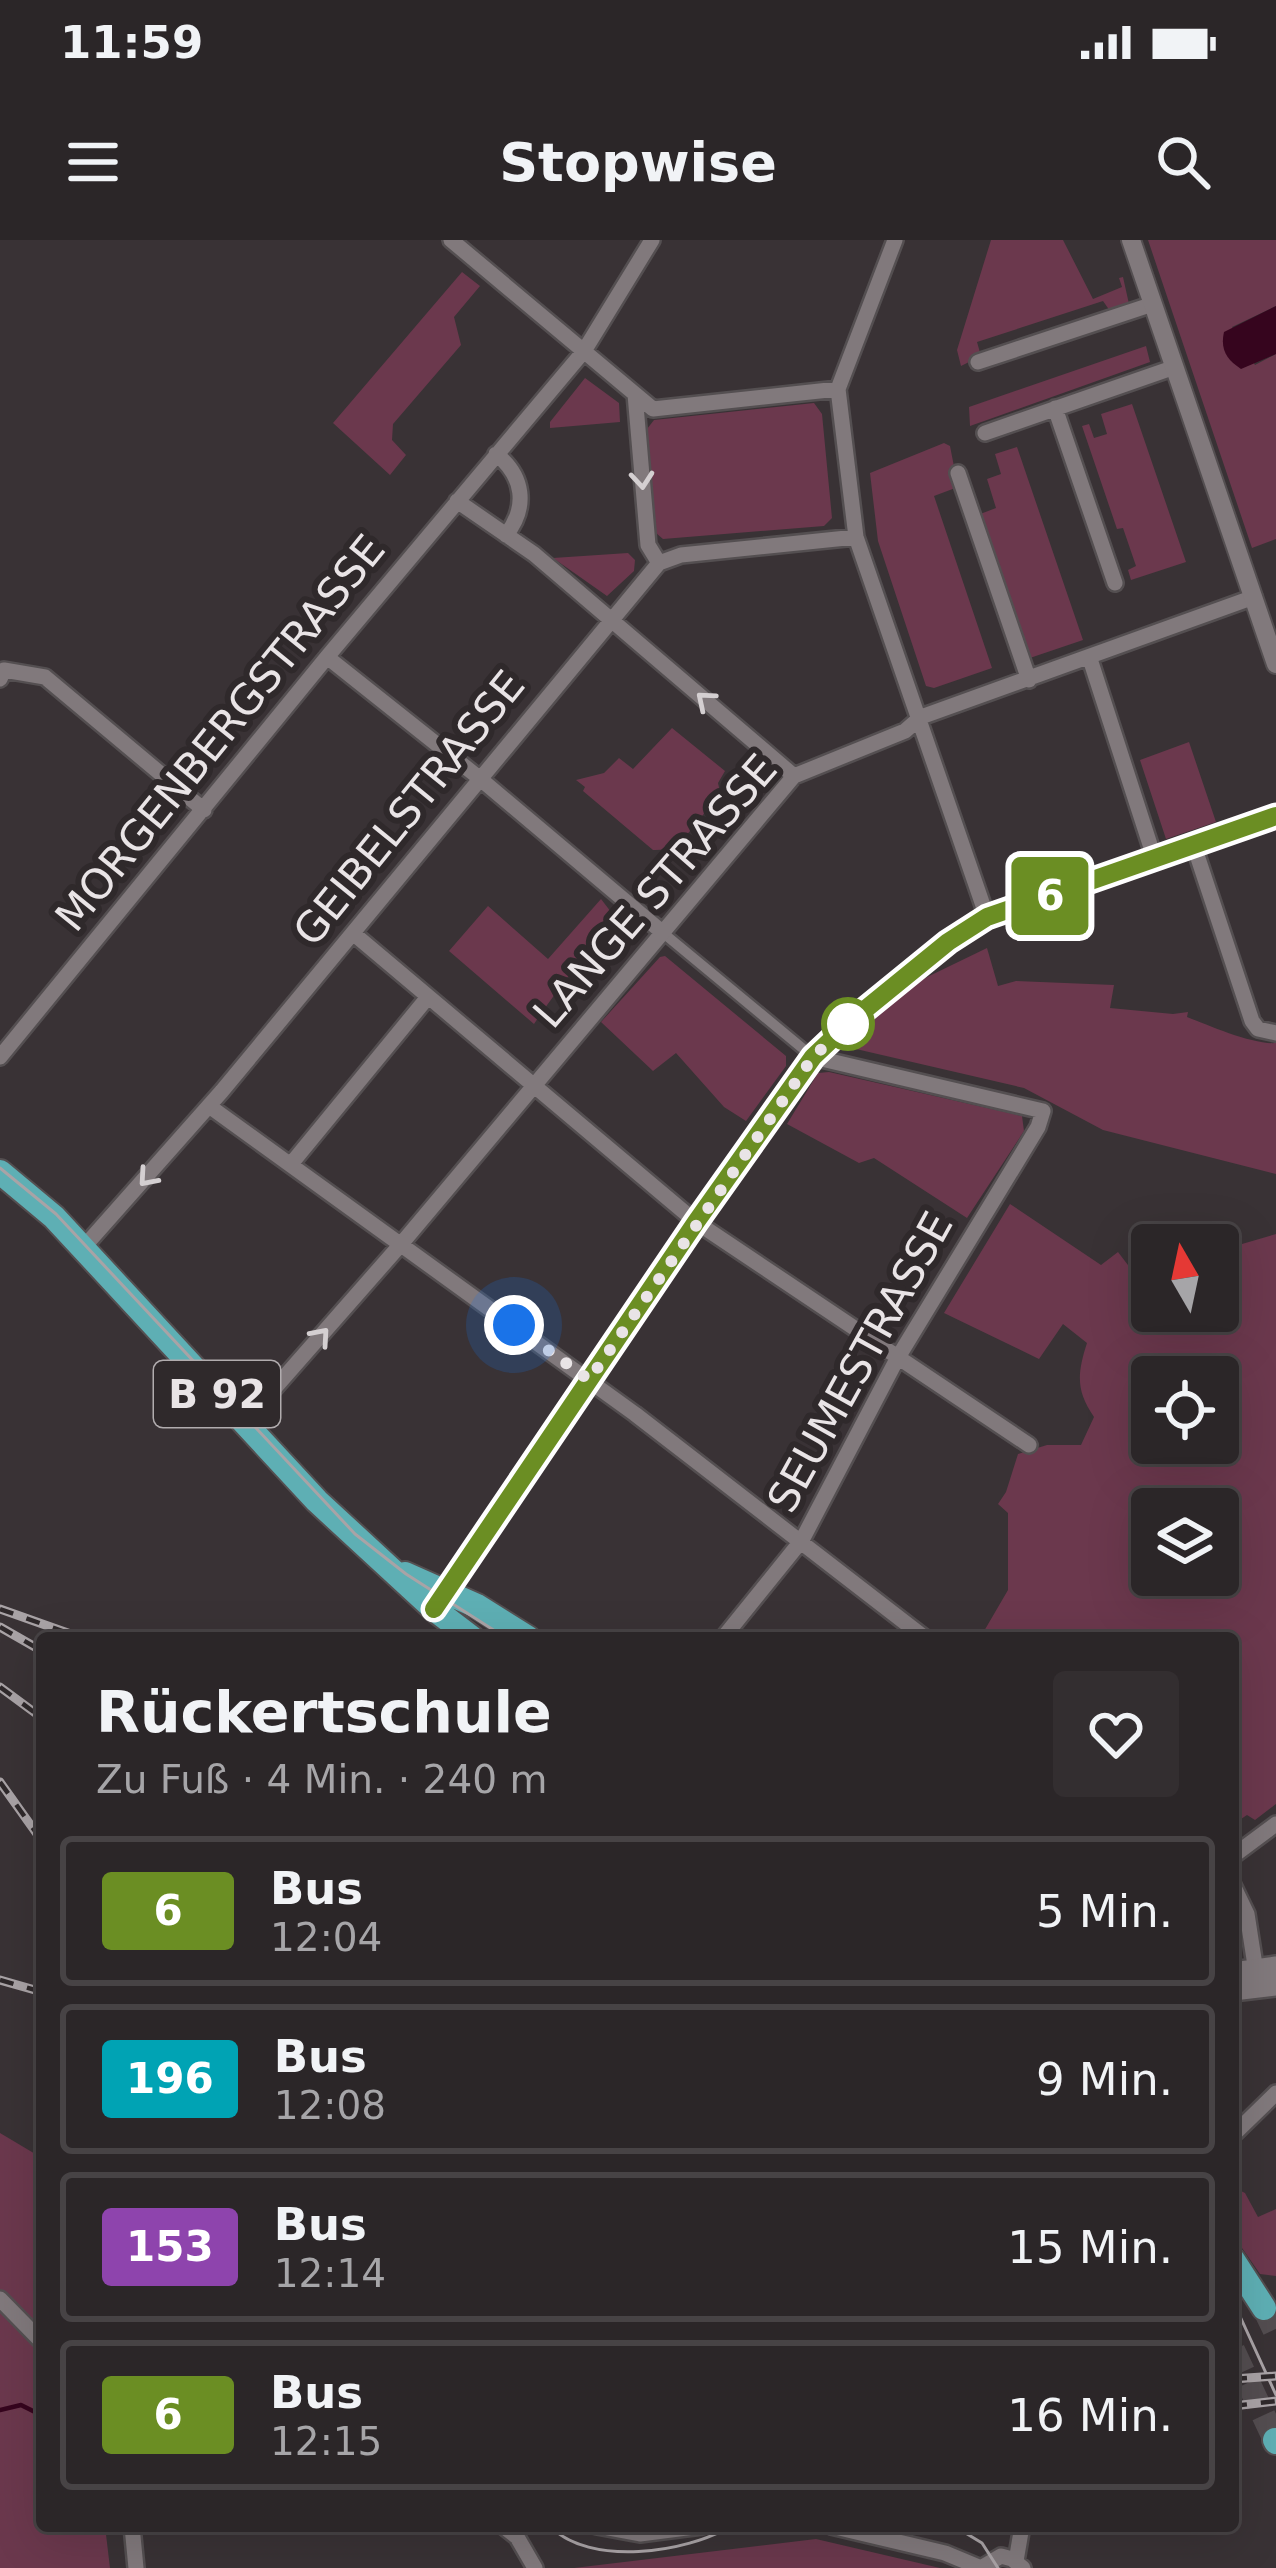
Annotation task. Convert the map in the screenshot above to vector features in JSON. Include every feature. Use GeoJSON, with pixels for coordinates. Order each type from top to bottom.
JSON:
{"type":"FeatureCollection","features":[{"type":"Feature","properties":{"kind":"main road","name":"B 92"},"geometry":{"type":"LineString","coordinates":[[0,1172],[54,1217],[317,1501],[392,1568],[439,1600],[514,1632]]}},
{"type":"Feature","properties":{"kind":"main road","name":"B 92"},"geometry":{"type":"LineString","coordinates":[[439,1600],[467,1632]]}},
{"type":"Feature","properties":{"kind":"main road"},"geometry":{"type":"LineString","coordinates":[[1239,2269],[1264,2308]]}},
{"type":"Feature","properties":{"kind":"street"},"geometry":{"type":"LineString","coordinates":[[451,240],[653,410],[838,389]]}},
{"type":"Feature","properties":{"kind":"street","name":"MORGENBERGSTRASSE"},"geometry":{"type":"LineString","coordinates":[[0,1058],[584,351],[652,240]]}},
{"type":"Feature","properties":{"kind":"street"},"geometry":{"type":"LineString","coordinates":[[895,240],[838,389],[856,537],[987,917]]}},
{"type":"Feature","properties":{"kind":"street"},"geometry":{"type":"LineString","coordinates":[[1131,240],[1276,664]]}},
{"type":"Feature","properties":{"kind":"street"},"geometry":{"type":"LineString","coordinates":[[977,362],[1153,304]]}},
{"type":"Feature","properties":{"kind":"street"},"geometry":{"type":"LineString","coordinates":[[985,433],[1175,367]]}},
{"type":"Feature","properties":{"kind":"street"},"geometry":{"type":"LineString","coordinates":[[634,394],[648,545],[659,563],[671,556],[856,537]]}},
{"type":"Feature","properties":{"kind":"street"},"geometry":{"type":"LineString","coordinates":[[1055,408],[1115,583]]}},
{"type":"Feature","properties":{"kind":"street"},"geometry":{"type":"LineString","coordinates":[[496,454],[513,467],[520,491],[518,520],[506,535]]}},
{"type":"Feature","properties":{"kind":"street"},"geometry":{"type":"LineString","coordinates":[[958,473],[1028,680]]}},
{"type":"Feature","properties":{"kind":"street"},"geometry":{"type":"LineString","coordinates":[[457,501],[610,619],[794,776]]}},
{"type":"Feature","properties":{"kind":"street","name":"GEIBELSTRASSE"},"geometry":{"type":"LineString","coordinates":[[83,1249],[354,934],[478,777],[659,563]]}},
{"type":"Feature","properties":{"kind":"street","name":"LANGE STRASSE"},"geometry":{"type":"LineString","coordinates":[[244,1423],[402,1243],[794,776],[905,731],[921,717],[1254,597]]}},
{"type":"Feature","properties":{"kind":"street"},"geometry":{"type":"LineString","coordinates":[[327,657],[813,1057]]}},
{"type":"Feature","properties":{"kind":"street"},"geometry":{"type":"LineString","coordinates":[[1090,659],[1155,860]]}},
{"type":"Feature","properties":{"kind":"street"},"geometry":{"type":"LineString","coordinates":[[2,675],[45,677],[203,810]]}},
{"type":"Feature","properties":{"kind":"street"},"geometry":{"type":"LineString","coordinates":[[439,1600],[813,1057],[851,1021],[948,942],[987,917],[1276,816]]}},
{"type":"Feature","properties":{"kind":"street"},"geometry":{"type":"LineString","coordinates":[[1194,846],[1252,1021],[1258,1029],[1276,1033]]}},
{"type":"Feature","properties":{"kind":"street"},"geometry":{"type":"LineString","coordinates":[[354,934],[696,1222],[1029,1444]]}},
{"type":"Feature","properties":{"kind":"street"},"geometry":{"type":"LineString","coordinates":[[291,1164],[428,997]]}},
{"type":"Feature","properties":{"kind":"street","name":"SEUMESTRASSE"},"geometry":{"type":"LineString","coordinates":[[727,1632],[802,1540],[897,1359],[1043,1111],[813,1057]]}},
{"type":"Feature","properties":{"kind":"street"},"geometry":{"type":"LineString","coordinates":[[209,1106],[589,1380],[917,1632]]}},
{"type":"Feature","properties":{"kind":"street"},"geometry":{"type":"LineString","coordinates":[[1239,1852],[1276,1824]]}},
{"type":"Feature","properties":{"kind":"street"},"geometry":{"type":"LineString","coordinates":[[1239,1898],[1260,1976]]}},
{"type":"Feature","properties":{"kind":"street"},"geometry":{"type":"LineString","coordinates":[[1239,2128],[1276,2093]]}},
{"type":"Feature","properties":{"kind":"street"},"geometry":{"type":"LineString","coordinates":[[0,2299],[36,2336]]}},
{"type":"Feature","properties":{"kind":"street"},"geometry":{"type":"LineString","coordinates":[[132,2532],[136,2568]]}},
{"type":"Feature","properties":{"kind":"street"},"geometry":{"type":"LineString","coordinates":[[511,2532],[535,2568]]}},
{"type":"Feature","properties":{"kind":"street"},"geometry":{"type":"LineString","coordinates":[[855,2532],[981,2568],[997,2557],[1020,2565],[1022,2532]]}},
{"type":"Feature","properties":{"kind":"shaded area"},"geometry":{"type":"Polygon","coordinates":[[[991,240],[1063,240],[1093,299],[1122,287],[1119,278],[1123,277],[1129,304],[1110,311],[1103,301],[977,342],[981,356],[961,366],[957,350],[991,240]]]}},
{"type":"Feature","properties":{"kind":"shaded area"},"geometry":{"type":"Polygon","coordinates":[[[1148,240],[1276,240],[1276,306],[1232,327],[1255,365],[1276,354],[1276,539],[1252,548],[1148,240]]]}},
{"type":"Feature","properties":{"kind":"shaded area"},"geometry":{"type":"Polygon","coordinates":[[[462,272],[480,286],[454,317],[461,345],[393,424],[392,440],[406,455],[390,475],[333,423],[462,272]]]}},
{"type":"Feature","properties":{"kind":"shaded area"},"geometry":{"type":"Polygon","coordinates":[[[1276,306],[1276,354],[1241,369],[1226,354],[1224,332],[1276,306]]]}},
{"type":"Feature","properties":{"kind":"shaded area"},"geometry":{"type":"Polygon","coordinates":[[[1146,346],[1150,362],[970,426],[969,407],[1146,346]]]}},
{"type":"Feature","properties":{"kind":"shaded area"},"geometry":{"type":"Polygon","coordinates":[[[585,378],[619,403],[620,422],[550,428],[550,422],[585,378]]]}},
{"type":"Feature","properties":{"kind":"shaded area"},"geometry":{"type":"Polygon","coordinates":[[[814,403],[822,414],[832,518],[824,526],[663,539],[656,533],[647,429],[654,420],[814,403]]]}},
{"type":"Feature","properties":{"kind":"shaded area"},"geometry":{"type":"Polygon","coordinates":[[[1132,404],[1186,562],[1131,580],[1128,570],[1136,566],[1123,528],[1117,529],[1082,426],[1089,424],[1094,438],[1107,434],[1101,414],[1132,404]]]}},
{"type":"Feature","properties":{"kind":"shaded area"},"geometry":{"type":"Polygon","coordinates":[[[944,443],[950,446],[958,487],[934,496],[992,668],[934,688],[926,686],[878,541],[870,473],[944,443]]]}},
{"type":"Feature","properties":{"kind":"shaded area"},"geometry":{"type":"Polygon","coordinates":[[[1017,447],[1083,640],[1024,660],[975,516],[996,508],[987,479],[1001,474],[995,454],[1017,447]]]}},
{"type":"Feature","properties":{"kind":"shaded area"},"geometry":{"type":"Polygon","coordinates":[[[628,553],[635,560],[634,571],[607,596],[553,558],[628,553]]]}},
{"type":"Feature","properties":{"kind":"shaded area"},"geometry":{"type":"Polygon","coordinates":[[[672,728],[725,771],[718,783],[720,792],[691,830],[674,845],[653,850],[576,780],[604,773],[619,758],[633,769],[672,728]]]}},
{"type":"Feature","properties":{"kind":"shaded area"},"geometry":{"type":"Polygon","coordinates":[[[1189,742],[1216,822],[1166,839],[1140,760],[1189,742]]]}},
{"type":"Feature","properties":{"kind":"shaded area"},"geometry":{"type":"Polygon","coordinates":[[[601,899],[611,912],[534,1024],[449,951],[488,906],[548,959],[601,899]]]}},
{"type":"Feature","properties":{"kind":"shaded area"},"geometry":{"type":"Polygon","coordinates":[[[987,948],[998,986],[1016,981],[1114,985],[1110,1008],[1188,1012],[1187,1017],[1232,1034],[1276,1043],[1276,1174],[1103,1130],[1024,1088],[843,1046],[847,1035],[921,980],[987,948]]]}},
{"type":"Feature","properties":{"kind":"shaded area"},"geometry":{"type":"Polygon","coordinates":[[[665,956],[786,1056],[786,1066],[746,1121],[724,1107],[676,1053],[653,1071],[601,1022],[665,956]]]}},
{"type":"Feature","properties":{"kind":"shaded area"},"geometry":{"type":"Polygon","coordinates":[[[818,1073],[1022,1116],[1024,1131],[967,1218],[874,1158],[859,1163],[787,1124],[818,1073]]]}},
{"type":"Feature","properties":{"kind":"shaded area"},"geometry":{"type":"Polygon","coordinates":[[[1010,1204],[1101,1265],[1118,1252],[1131,1269],[1131,1332],[1239,1332],[1239,1245],[1276,1234],[1276,1804],[1255,1820],[1239,1816],[1239,1632],[984,1632],[1008,1590],[1008,1513],[998,1504],[1018,1454],[1047,1445],[1081,1445],[1094,1417],[1080,1382],[1087,1343],[1063,1324],[1039,1359],[944,1313],[1010,1204]]]}},
{"type":"Feature","properties":{"kind":"shaded area"},"geometry":{"type":"Polygon","coordinates":[[[0,2133],[36,2154],[36,2532],[106,2532],[110,2568],[0,2568],[0,2133]]]}},
{"type":"Feature","properties":{"kind":"shaded area"},"geometry":{"type":"Polygon","coordinates":[[[1239,2190],[1258,2217],[1276,2209],[1276,2276],[1260,2274],[1239,2244],[1239,2190]]]}},
{"type":"Feature","properties":{"kind":"shaded area"},"geometry":{"type":"Polygon","coordinates":[[[816,2539],[940,2568],[574,2568],[816,2539]]]}},
{"type":"Feature","properties":{"kind":"waterway"},"geometry":{"type":"LineString","coordinates":[[0,2410],[21,2405],[35,2412]]}},
{"type":"Feature","properties":{"kind":"tunnel"},"geometry":{"type":"LineString","coordinates":[[1264,2308],[1276,2333]]}},
{"type":"Feature","properties":{"kind":"tunnel"},"geometry":{"type":"LineString","coordinates":[[1239,2363],[1275,2440]]}},
{"type":"Feature","properties":{"kind":"tram line"},"geometry":{"type":"LineString","coordinates":[[0,1168],[56,1214],[355,1534],[406,1574],[497,1632]]}},
{"type":"Feature","properties":{"kind":"tram line"},"geometry":{"type":"LineString","coordinates":[[1239,2314],[1276,2395]]}},
{"type":"Feature","properties":{"kind":"tram line"},"geometry":{"type":"LineString","coordinates":[[558,2532],[589,2547],[639,2552],[690,2543],[718,2532]]}},
{"type":"Feature","properties":{"kind":"tram line"},"geometry":{"type":"LineString","coordinates":[[964,2532],[982,2543],[998,2568]]}},
{"type":"Feature","properties":{"kind":"railway"},"geometry":{"type":"LineString","coordinates":[[0,1609],[65,1632]]}},
{"type":"Feature","properties":{"kind":"railway"},"geometry":{"type":"LineString","coordinates":[[0,1627],[36,1648]]}},
{"type":"Feature","properties":{"kind":"railway"},"geometry":{"type":"LineString","coordinates":[[0,1687],[36,1714]]}},
{"type":"Feature","properties":{"kind":"railway"},"geometry":{"type":"LineString","coordinates":[[0,1782],[36,1833]]}},
{"type":"Feature","properties":{"kind":"railway"},"geometry":{"type":"LineString","coordinates":[[0,1980],[36,1990]]}},
{"type":"Feature","properties":{"kind":"railway"},"geometry":{"type":"LineString","coordinates":[[1239,2379],[1276,2376]]}},
{"type":"Feature","properties":{"kind":"railway"},"geometry":{"type":"LineString","coordinates":[[1239,2405],[1276,2401]]}},
{"type":"Feature","properties":{"kind":"bus line","name":"6"},"geometry":{"type":"LineString","coordinates":[[434,1609],[719,1189],[813,1057],[851,1021],[948,942],[987,917],[1276,816]]}},
{"type":"Feature","properties":{"kind":"route"},"geometry":{"type":"LineString","coordinates":[[514,1325],[589,1380],[813,1057],[851,1021],[848,1024]]}}]}
